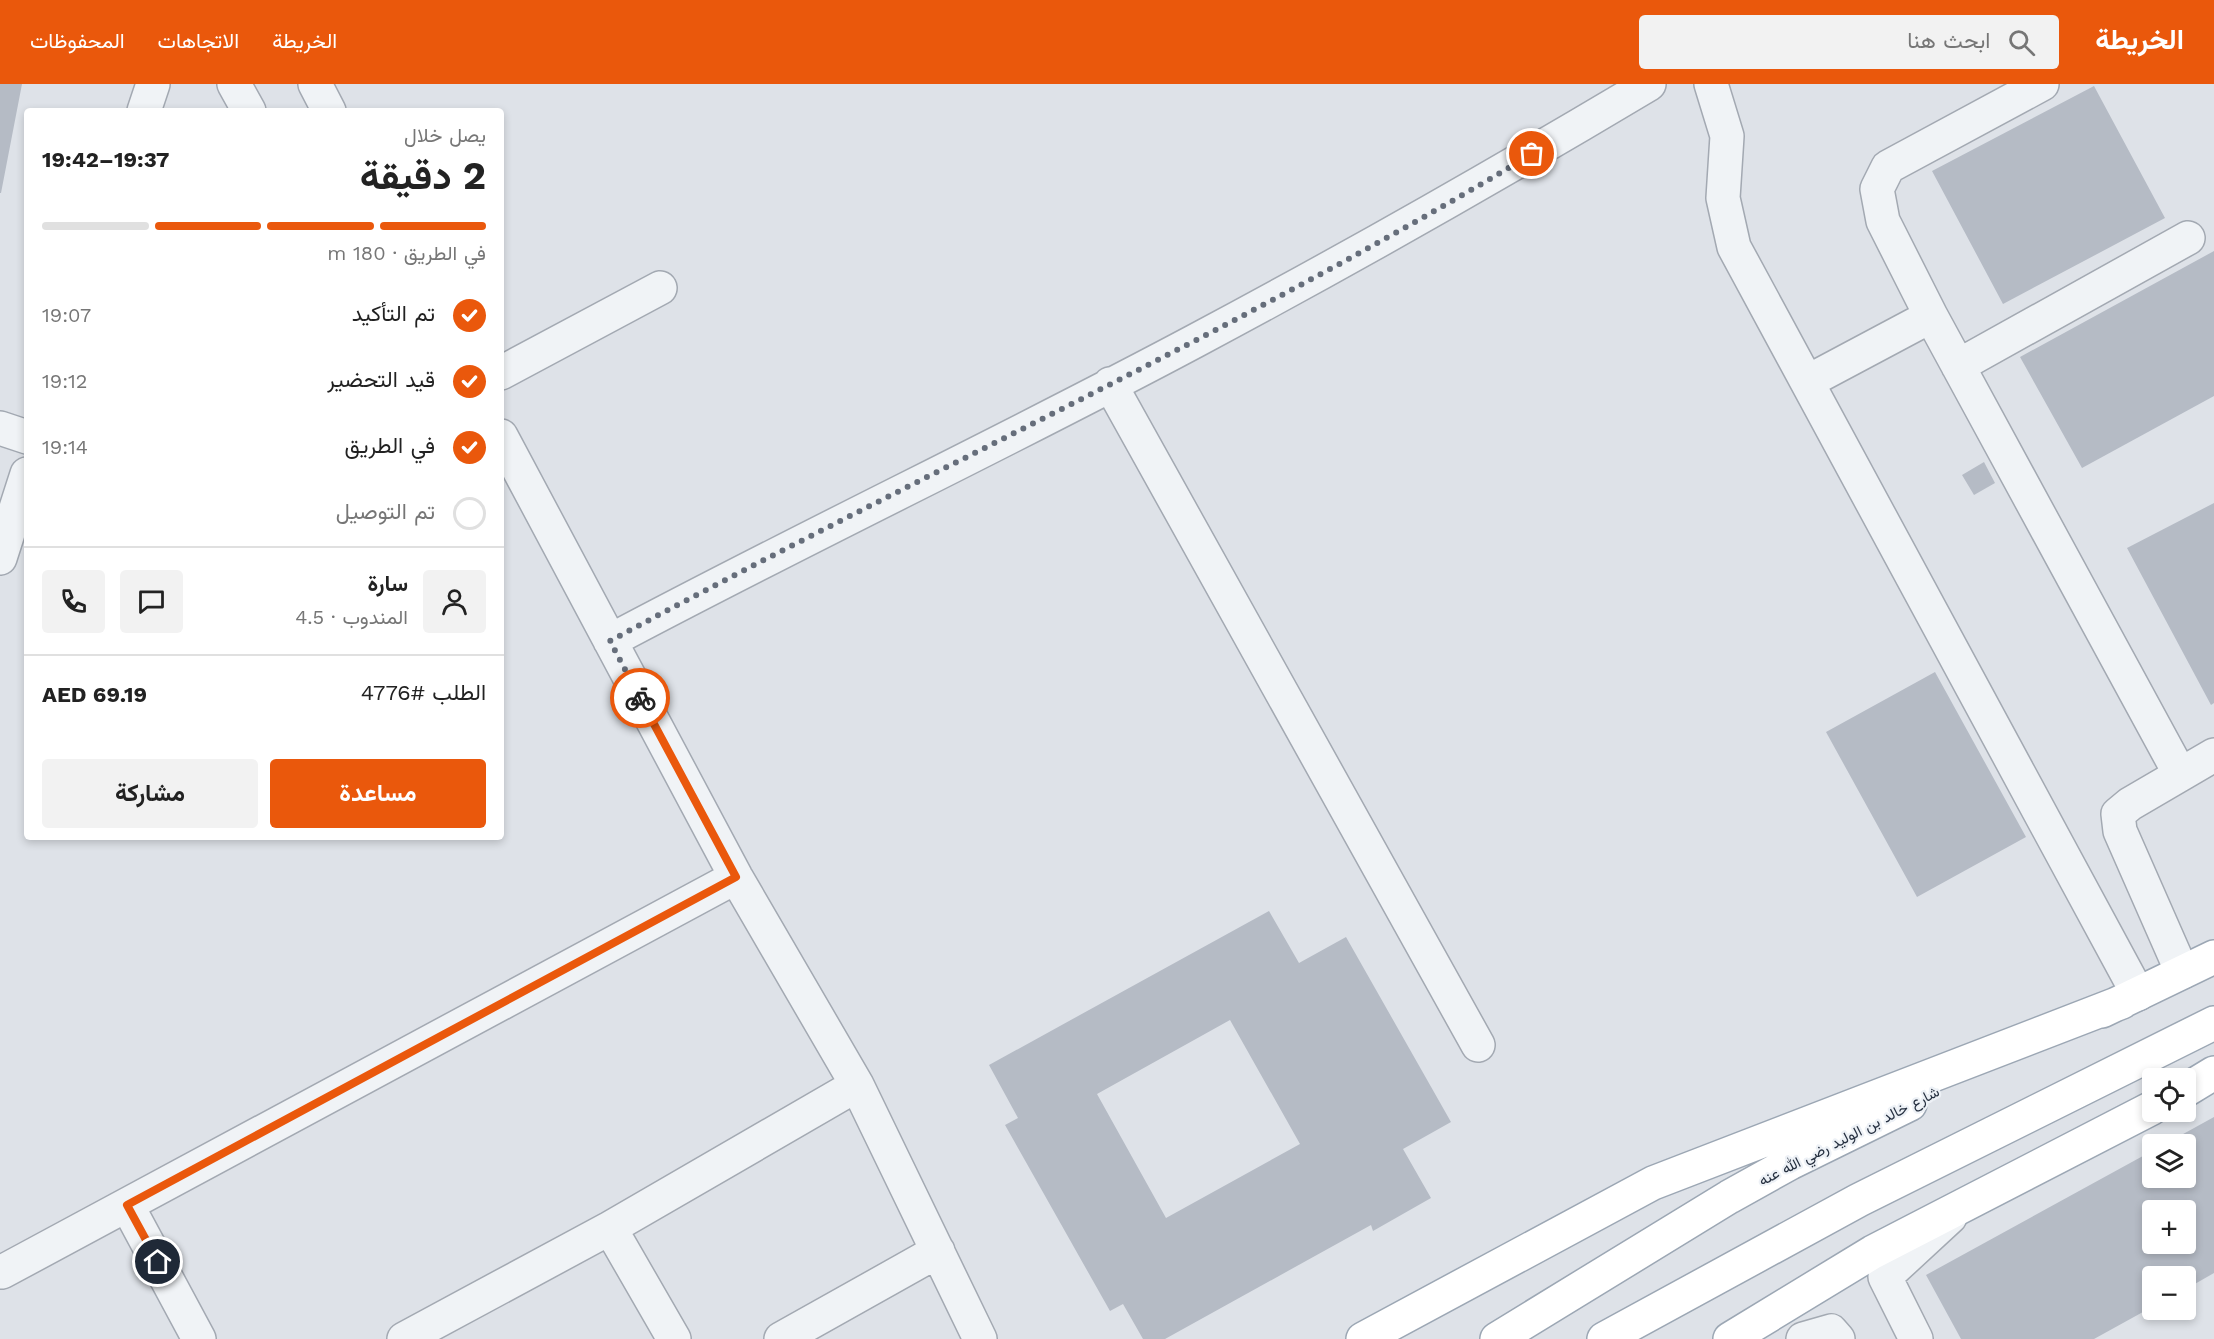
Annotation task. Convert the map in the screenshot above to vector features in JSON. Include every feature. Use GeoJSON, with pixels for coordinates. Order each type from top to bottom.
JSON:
{"type":"FeatureCollection","features":[{"type":"Feature","properties":{"kind":"main road","name":"شارع خالد بن الوليد رضي الله عنه"},"geometry":{"type":"LineString","coordinates":[[1497,1339],[1790,1163],[2214,957]]}},
{"type":"Feature","properties":{"kind":"main road"},"geometry":{"type":"LineString","coordinates":[[1363,1339],[1653,1183],[2130,998]]}},
{"type":"Feature","properties":{"kind":"main road"},"geometry":{"type":"LineString","coordinates":[[1604,1339],[1859,1200],[2214,1023]]}},
{"type":"Feature","properties":{"kind":"main road"},"geometry":{"type":"LineString","coordinates":[[2196,1084],[2214,1073]]}},
{"type":"Feature","properties":{"kind":"main road"},"geometry":{"type":"LineString","coordinates":[[1730,1339],[1874,1252],[1957,1211],[2142,1112]]}},
{"type":"Feature","properties":{"kind":"street"},"geometry":{"type":"LineString","coordinates":[[145,108],[153,84]]}},
{"type":"Feature","properties":{"kind":"street"},"geometry":{"type":"LineString","coordinates":[[234,84],[247,108]]}},
{"type":"Feature","properties":{"kind":"street"},"geometry":{"type":"LineString","coordinates":[[315,84],[327,108]]}},
{"type":"Feature","properties":{"kind":"street"},"geometry":{"type":"LineString","coordinates":[[610,641],[761,560],[1193,342],[1454,200],[1649,84]]}},
{"type":"Feature","properties":{"kind":"street"},"geometry":{"type":"LineString","coordinates":[[1711,84],[1727,136],[1723,198],[1734,247],[2130,998]]}},
{"type":"Feature","properties":{"kind":"street"},"geometry":{"type":"LineString","coordinates":[[2042,84],[1888,167],[1877,189],[1883,221],[1931,316],[2180,774]]}},
{"type":"Feature","properties":{"kind":"street"},"geometry":{"type":"LineString","coordinates":[[1958,366],[2188,238]]}},
{"type":"Feature","properties":{"kind":"street"},"geometry":{"type":"LineString","coordinates":[[504,371],[660,288]]}},
{"type":"Feature","properties":{"kind":"street"},"geometry":{"type":"LineString","coordinates":[[1807,382],[1931,316]]}},
{"type":"Feature","properties":{"kind":"street"},"geometry":{"type":"LineString","coordinates":[[1110,384],[1478,1045]]}},
{"type":"Feature","properties":{"kind":"street"},"geometry":{"type":"LineString","coordinates":[[0,428],[24,435]]}},
{"type":"Feature","properties":{"kind":"street"},"geometry":{"type":"LineString","coordinates":[[504,442],[736,877],[857,1085],[980,1339]]}},
{"type":"Feature","properties":{"kind":"street"},"geometry":{"type":"LineString","coordinates":[[0,558],[15,488]]}},
{"type":"Feature","properties":{"kind":"street"},"geometry":{"type":"LineString","coordinates":[[2182,972],[2120,831],[2118,814],[2130,804],[2214,755]]}},
{"type":"Feature","properties":{"kind":"street"},"geometry":{"type":"LineString","coordinates":[[2,1272],[736,877]]}},
{"type":"Feature","properties":{"kind":"street"},"geometry":{"type":"LineString","coordinates":[[404,1339],[610,1228],[857,1085]]}},
{"type":"Feature","properties":{"kind":"street"},"geometry":{"type":"LineString","coordinates":[[127,1205],[199,1339]]}},
{"type":"Feature","properties":{"kind":"street"},"geometry":{"type":"LineString","coordinates":[[1916,1339],[1886,1277],[1957,1211]]}},
{"type":"Feature","properties":{"kind":"street"},"geometry":{"type":"LineString","coordinates":[[610,1228],[674,1339]]}},
{"type":"Feature","properties":{"kind":"street"},"geometry":{"type":"LineString","coordinates":[[781,1339],[938,1251]]}},
{"type":"Feature","properties":{"kind":"street"},"geometry":{"type":"LineString","coordinates":[[1803,1339],[1831,1331],[1838,1339]]}},
{"type":"Feature","properties":{"kind":"building"},"geometry":{"type":"Polygon","coordinates":[[[0,84],[22,84],[1,193],[0,193],[0,84]]]}},
{"type":"Feature","properties":{"kind":"building"},"geometry":{"type":"Polygon","coordinates":[[[2094,86],[2165,218],[2003,304],[1932,171],[2094,86]]]}},
{"type":"Feature","properties":{"kind":"building"},"geometry":{"type":"Polygon","coordinates":[[[2214,251],[2214,396],[2082,468],[2020,357],[2214,251]]]}},
{"type":"Feature","properties":{"kind":"building"},"geometry":{"type":"Polygon","coordinates":[[[1984,462],[1995,483],[1974,495],[1962,475],[1984,462]]]}},
{"type":"Feature","properties":{"kind":"building"},"geometry":{"type":"Polygon","coordinates":[[[2214,503],[2214,703],[2211,705],[2127,548],[2214,503]]]}},
{"type":"Feature","properties":{"kind":"building"},"geometry":{"type":"Polygon","coordinates":[[[1935,672],[2026,837],[1917,897],[1826,732],[1935,672]]]}},
{"type":"Feature","properties":{"kind":"building"},"geometry":{"type":"Polygon","coordinates":[[[1269,911],[1299,963],[1346,937],[1451,1122],[1403,1149],[1431,1198],[1373,1231],[1371,1225],[1165,1339],[1143,1339],[1123,1304],[1110,1311],[1005,1125],[1018,1118],[989,1065],[1269,911]],[[1230,1020],[1097,1094],[1166,1218],[1300,1144],[1230,1020]]]}},
{"type":"Feature","properties":{"kind":"building"},"geometry":{"type":"Polygon","coordinates":[[[2214,1117],[2214,1273],[2196,1283],[2196,1266],[2142,1266],[2142,1313],[2094,1339],[1961,1339],[1926,1275],[2142,1156],[2142,1188],[2196,1188],[2196,1134],[2183,1134],[2214,1117]]]}},
{"type":"Feature","properties":{"kind":"way so far"},"geometry":{"type":"LineString","coordinates":[[640,698],[610,641],[761,560],[1193,342],[1454,200],[1532,154]]}},
{"type":"Feature","properties":{"kind":"route"},"geometry":{"type":"LineString","coordinates":[[158,1262],[127,1205],[736,877],[640,698]]}}]}
